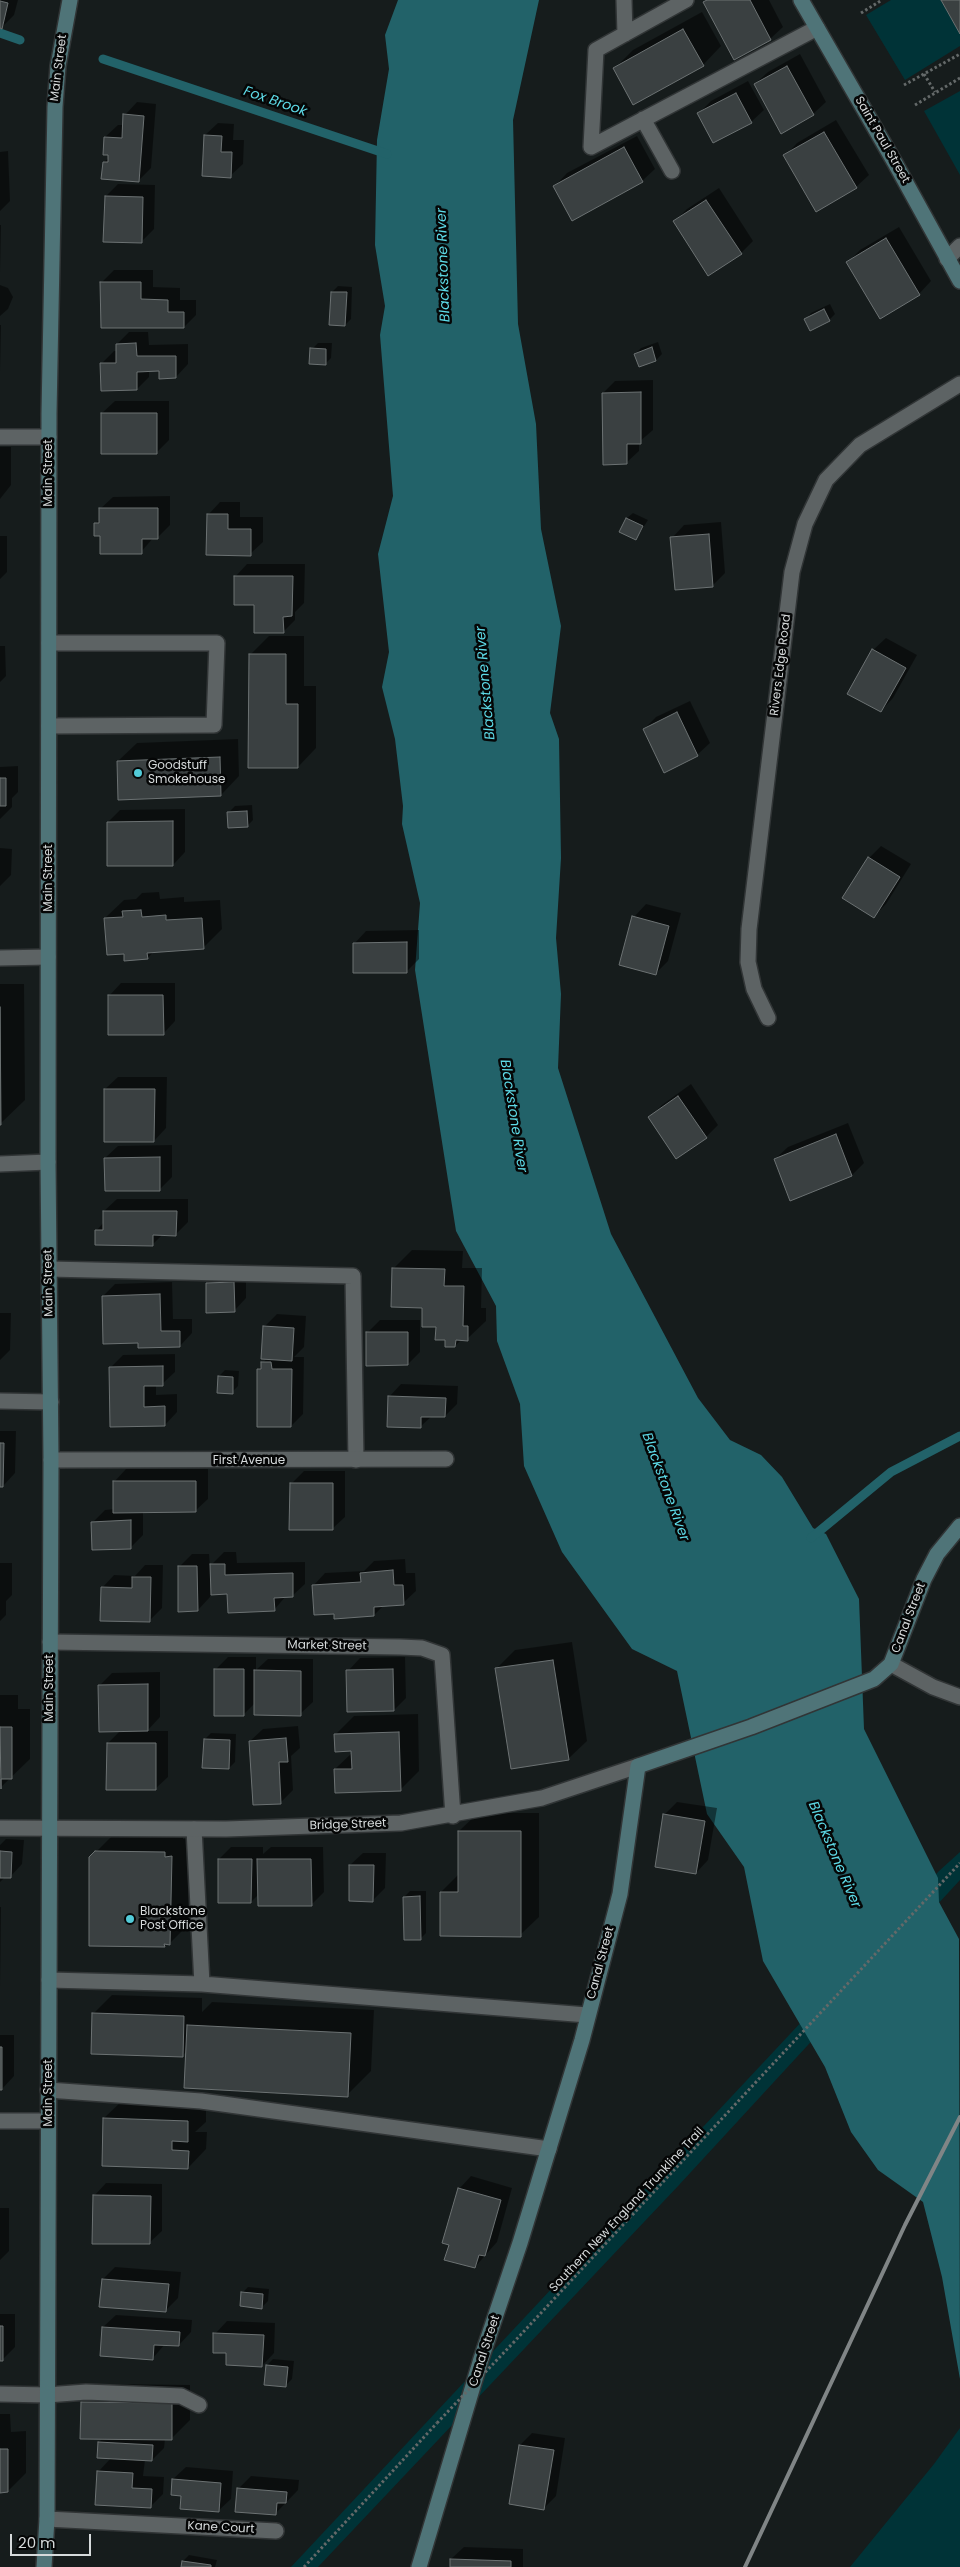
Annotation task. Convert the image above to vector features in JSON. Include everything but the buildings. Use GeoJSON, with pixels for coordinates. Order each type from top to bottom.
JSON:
{"type":"FeatureCollection","features":[{"type":"Feature","properties":{"kind":"main road","name":"Main Street"},"geometry":{"type":"LineString","coordinates":[[44,2567],[47,2519],[50,1980],[49,437],[54,107],[58,66],[70,0]]}},
{"type":"Feature","properties":{"kind":"main road","name":"Saint Paul Street"},"geometry":{"type":"LineString","coordinates":[[801,0],[895,163],[960,281]]}},
{"type":"Feature","properties":{"kind":"main road","name":"Canal Street"},"geometry":{"type":"LineString","coordinates":[[419,2567],[481,2360],[582,2040],[620,1894],[638,1766],[751,1728],[874,1679],[891,1664],[924,1579],[937,1554],[960,1526]]}},
{"type":"Feature","properties":{"kind":"street"},"geometry":{"type":"LineString","coordinates":[[624,0],[624,34]]}},
{"type":"Feature","properties":{"kind":"street"},"geometry":{"type":"LineString","coordinates":[[686,0],[596,50],[591,147],[817,28]]}},
{"type":"Feature","properties":{"kind":"street"},"geometry":{"type":"LineString","coordinates":[[643,120],[672,171]]}},
{"type":"Feature","properties":{"kind":"street"},"geometry":{"type":"LineString","coordinates":[[947,259],[960,246]]}},
{"type":"Feature","properties":{"kind":"street","name":"Rivers Edge Road"},"geometry":{"type":"LineString","coordinates":[[768,1018],[754,989],[750,971],[749,929],[792,572],[805,524],[826,480],[860,445],[960,384]]}},
{"type":"Feature","properties":{"kind":"street"},"geometry":{"type":"LineString","coordinates":[[0,437],[49,437]]}},
{"type":"Feature","properties":{"kind":"street"},"geometry":{"type":"LineString","coordinates":[[49,643],[217,643],[214,724],[49,726]]}},
{"type":"Feature","properties":{"kind":"street"},"geometry":{"type":"LineString","coordinates":[[0,958],[48,957]]}},
{"type":"Feature","properties":{"kind":"street"},"geometry":{"type":"LineString","coordinates":[[0,1164],[48,1162]]}},
{"type":"Feature","properties":{"kind":"street"},"geometry":{"type":"LineString","coordinates":[[49,1269],[353,1276],[356,1460]]}},
{"type":"Feature","properties":{"kind":"street"},"geometry":{"type":"LineString","coordinates":[[0,1401],[51,1402]]}},
{"type":"Feature","properties":{"kind":"street","name":"First Avenue"},"geometry":{"type":"LineString","coordinates":[[51,1460],[446,1459]]}},
{"type":"Feature","properties":{"kind":"street","name":"Market Street"},"geometry":{"type":"LineString","coordinates":[[50,1642],[422,1648],[442,1655],[453,1816]]}},
{"type":"Feature","properties":{"kind":"street"},"geometry":{"type":"LineString","coordinates":[[891,1664],[933,1687],[960,1697]]}},
{"type":"Feature","properties":{"kind":"street","name":"Bridge Street"},"geometry":{"type":"LineString","coordinates":[[0,1828],[194,1830],[401,1823],[453,1816],[542,1798],[638,1766]]}},
{"type":"Feature","properties":{"kind":"street"},"geometry":{"type":"LineString","coordinates":[[194,1830],[202,1984]]}},
{"type":"Feature","properties":{"kind":"street"},"geometry":{"type":"LineString","coordinates":[[50,1980],[202,1984],[587,2015]]}},
{"type":"Feature","properties":{"kind":"street"},"geometry":{"type":"LineString","coordinates":[[48,2090],[201,2101],[549,2149]]}},
{"type":"Feature","properties":{"kind":"street"},"geometry":{"type":"LineString","coordinates":[[0,2121],[48,2121]]}},
{"type":"Feature","properties":{"kind":"street"},"geometry":{"type":"LineString","coordinates":[[0,2394],[47,2395],[86,2392],[181,2396],[199,2405]]}},
{"type":"Feature","properties":{"kind":"street","name":"Kane Court"},"geometry":{"type":"LineString","coordinates":[[47,2519],[276,2531]]}},
{"type":"Feature","properties":{"kind":"path"},"geometry":{"type":"LineString","coordinates":[[861,13],[882,0]]}},
{"type":"Feature","properties":{"kind":"path"},"geometry":{"type":"LineString","coordinates":[[904,85],[960,54]]}},
{"type":"Feature","properties":{"kind":"path"},"geometry":{"type":"LineString","coordinates":[[924,74],[935,92]]}},
{"type":"Feature","properties":{"kind":"path"},"geometry":{"type":"LineString","coordinates":[[915,105],[960,78]]}},
{"type":"Feature","properties":{"kind":"path","name":"Southern New England Trunkline Trail"},"geometry":{"type":"LineString","coordinates":[[304,2567],[787,2051],[960,1863]]}},
{"type":"Feature","properties":{"kind":"shaded area"},"geometry":{"type":"Polygon","coordinates":[[[891,0],[941,0],[960,34],[960,46],[905,80],[866,15],[891,0]]]}},
{"type":"Feature","properties":{"kind":"shaded area"},"geometry":{"type":"Polygon","coordinates":[[[960,91],[960,175],[924,111],[960,91]]]}},
{"type":"Feature","properties":{"kind":"shaded area"},"geometry":{"type":"Polygon","coordinates":[[[960,1852],[960,1880],[679,2185],[318,2567],[291,2567],[820,2002],[939,1871],[960,1852]]]}},
{"type":"Feature","properties":{"kind":"shaded area"},"geometry":{"type":"Polygon","coordinates":[[[960,2428],[960,2567],[850,2567],[934,2464],[960,2428]]]}},
{"type":"Feature","properties":{"kind":"water","name":"Blackstone River"},"geometry":{"type":"Polygon","coordinates":[[[398,0],[539,0],[513,120],[518,324],[536,424],[541,529],[561,626],[550,713],[559,739],[561,858],[556,938],[561,994],[558,1068],[611,1234],[698,1398],[730,1440],[761,1455],[782,1477],[813,1528],[826,1534],[859,1599],[864,1729],[938,1878],[939,1902],[959,1939],[960,2379],[942,2277],[923,2202],[878,2170],[851,2132],[825,2067],[763,1961],[744,1867],[707,1814],[677,1671],[632,1649],[562,1552],[524,1466],[520,1404],[497,1341],[496,1306],[456,1231],[415,970],[420,903],[402,824],[403,806],[395,739],[382,687],[389,652],[378,554],[393,496],[380,335],[385,306],[375,245],[377,140],[389,69],[385,35],[398,0]]]}},
{"type":"Feature","properties":{"kind":"waterway","name":"Fox Brook"},"geometry":{"type":"LineString","coordinates":[[0,33],[20,40]]}},
{"type":"Feature","properties":{"kind":"waterway","name":"Fox Brook"},"geometry":{"type":"LineString","coordinates":[[103,59],[387,154]]}},
{"type":"Feature","properties":{"kind":"waterway"},"geometry":{"type":"LineString","coordinates":[[811,1538],[891,1472],[960,1436]]}},
{"type":"Feature","properties":{"kind":"railway"},"geometry":{"type":"LineString","coordinates":[[745,2567],[905,2225],[960,2117]]}},
{"type":"Feature","properties":{"kind":"place","name":"Goodstuff Smokehouse"},"geometry":{"type":"Point","coordinates":[138,773]}},
{"type":"Feature","properties":{"kind":"place","name":"Blackstone Post Office"},"geometry":{"type":"Point","coordinates":[130,1919]}}]}
